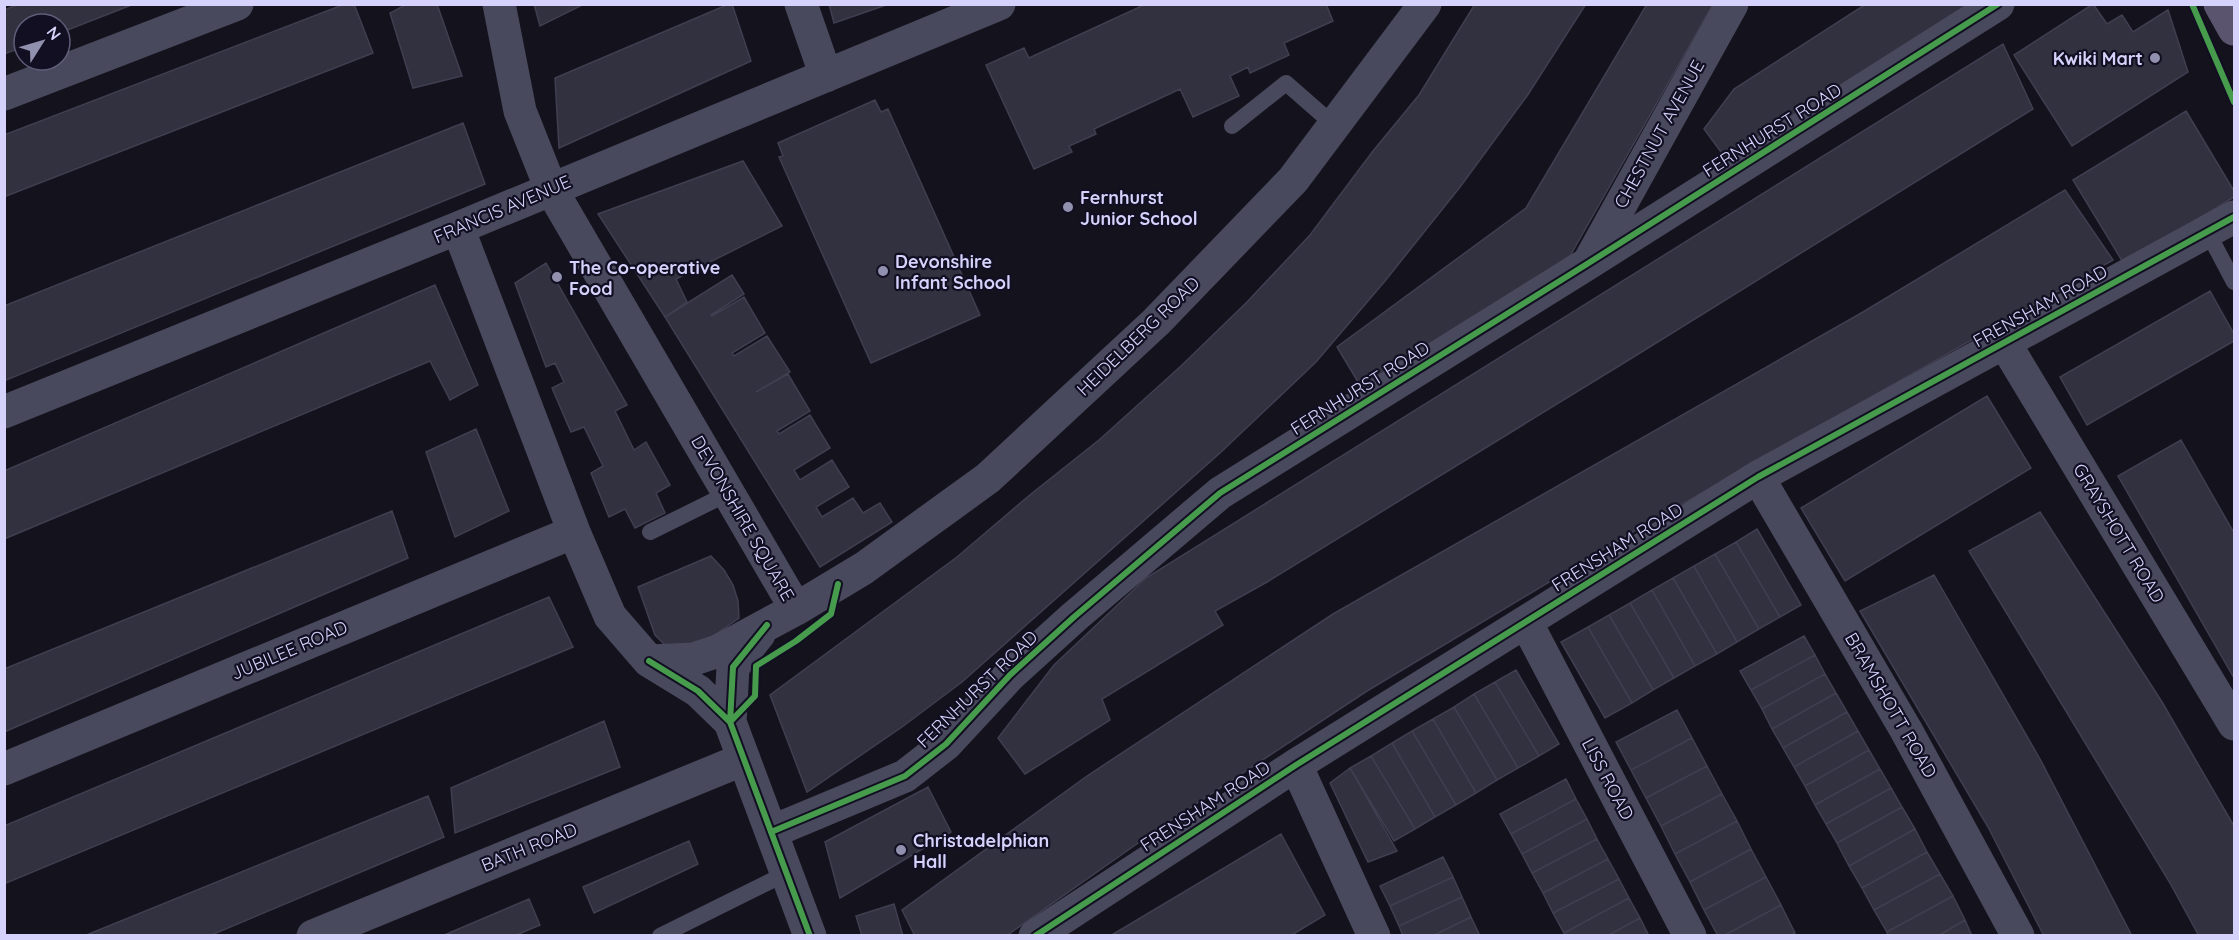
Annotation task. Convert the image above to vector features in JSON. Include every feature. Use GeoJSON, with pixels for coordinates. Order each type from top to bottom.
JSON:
{"type":"FeatureCollection","features":[{"type":"Feature","properties":{"kind":"main road"},"geometry":{"type":"LineString","coordinates":[[2220,4],[2235,29]]}},
{"type":"Feature","properties":{"kind":"street"},"geometry":{"type":"LineString","coordinates":[[4,94],[237,4]]}},
{"type":"Feature","properties":{"kind":"street","name":"DEVONSHIRE SQUARE"},"geometry":{"type":"LineString","coordinates":[[499,4],[520,111],[551,189],[796,609],[718,651],[694,659],[649,662]]}},
{"type":"Feature","properties":{"kind":"street"},"geometry":{"type":"LineString","coordinates":[[801,4],[826,76]]}},
{"type":"Feature","properties":{"kind":"street","name":"FRANCIS AVENUE"},"geometry":{"type":"LineString","coordinates":[[4,412],[458,228],[999,4]]}},
{"type":"Feature","properties":{"kind":"street","name":"HEIDELBERG ROAD"},"geometry":{"type":"LineString","coordinates":[[796,609],[864,568],[988,478],[1156,322],[1293,180],[1425,4]]}},
{"type":"Feature","properties":{"kind":"street","name":"CHESTNUT AVENUE"},"geometry":{"type":"LineString","coordinates":[[1587,264],[1732,4]]}},
{"type":"Feature","properties":{"kind":"street","name":"FERNHURST ROAD"},"geometry":{"type":"LineString","coordinates":[[771,832],[904,776],[946,744],[1010,675],[1074,617],[1220,493],[1998,4]]}},
{"type":"Feature","properties":{"kind":"street","name":"FRENSHAM ROAD"},"geometry":{"type":"LineString","coordinates":[[1035,936],[1070,925],[1296,765],[1758,477],[2221,224]]}},
{"type":"Feature","properties":{"kind":"street"},"geometry":{"type":"LineString","coordinates":[[458,228],[574,532],[610,616],[649,662],[698,691],[730,722]]}},
{"type":"Feature","properties":{"kind":"street","name":"GRAYSHOTT ROAD"},"geometry":{"type":"LineString","coordinates":[[2004,342],[2235,724]]}},
{"type":"Feature","properties":{"kind":"street","name":"BRAMSHOTT ROAD"},"geometry":{"type":"LineString","coordinates":[[1758,477],[1906,730],[2018,936]]}},
{"type":"Feature","properties":{"kind":"street","name":"JUBILEE ROAD"},"geometry":{"type":"LineString","coordinates":[[4,769],[574,532]]}},
{"type":"Feature","properties":{"kind":"street","name":"LISS ROAD"},"geometry":{"type":"LineString","coordinates":[[1526,622],[1690,936]]}},
{"type":"Feature","properties":{"kind":"street"},"geometry":{"type":"LineString","coordinates":[[767,625],[733,667],[730,722],[810,936]]}},
{"type":"Feature","properties":{"kind":"street","name":"BATH ROAD"},"geometry":{"type":"LineString","coordinates":[[313,936],[744,759]]}},
{"type":"Feature","properties":{"kind":"street"},"geometry":{"type":"LineString","coordinates":[[1296,765],[1374,936]]}},
{"type":"Feature","properties":{"kind":"lane"},"geometry":{"type":"LineString","coordinates":[[1232,126],[1286,83],[1334,125]]}},
{"type":"Feature","properties":{"kind":"lane"},"geometry":{"type":"LineString","coordinates":[[2221,224],[2235,282]]}},
{"type":"Feature","properties":{"kind":"lane"},"geometry":{"type":"LineString","coordinates":[[650,532],[729,493]]}},
{"type":"Feature","properties":{"kind":"lane"},"geometry":{"type":"LineString","coordinates":[[660,936],[787,873]]}},
{"type":"Feature","properties":{"kind":"building"},"geometry":{"type":"Polygon","coordinates":[[[19,4],[134,4],[72,28],[72,12],[12,12],[12,51],[4,54],[4,10],[19,4]]]}},
{"type":"Feature","properties":{"kind":"building"},"geometry":{"type":"Polygon","coordinates":[[[345,4],[354,4],[373,53],[4,197],[4,135],[345,4]]]}},
{"type":"Feature","properties":{"kind":"building"},"geometry":{"type":"Polygon","coordinates":[[[407,4],[437,4],[462,76],[413,88],[390,13],[407,4]]]}},
{"type":"Feature","properties":{"kind":"building"},"geometry":{"type":"Polygon","coordinates":[[[534,4],[584,4],[540,26],[534,4]]]}},
{"type":"Feature","properties":{"kind":"building"},"geometry":{"type":"Polygon","coordinates":[[[732,4],[751,61],[559,148],[555,78],[732,4]]]}},
{"type":"Feature","properties":{"kind":"building"},"geometry":{"type":"Polygon","coordinates":[[[829,4],[889,4],[834,23],[829,4]]]}},
{"type":"Feature","properties":{"kind":"building"},"geometry":{"type":"Polygon","coordinates":[[[1146,4],[1326,4],[1333,21],[1284,43],[1289,55],[1250,73],[1248,67],[1230,76],[1239,96],[1193,117],[1180,89],[1094,129],[1096,134],[1069,146],[1072,152],[1034,169],[986,65],[1024,48],[1029,58],[1146,4]]]}},
{"type":"Feature","properties":{"kind":"building"},"geometry":{"type":"Polygon","coordinates":[[[1475,4],[1586,4],[1527,96],[1460,187],[1385,281],[1316,362],[1220,453],[962,682],[902,727],[807,792],[770,695],[957,557],[1099,440],[1247,302],[1310,235],[1373,151],[1419,95],[1475,4]]]}},
{"type":"Feature","properties":{"kind":"building"},"geometry":{"type":"Polygon","coordinates":[[[1647,4],[1713,4],[1570,256],[1364,392],[1337,347],[1526,208],[1647,4]]]}},
{"type":"Feature","properties":{"kind":"building"},"geometry":{"type":"Polygon","coordinates":[[[1866,4],[1978,4],[1727,160],[1704,129],[1734,89],[1866,4]]]}},
{"type":"Feature","properties":{"kind":"building"},"geometry":{"type":"Polygon","coordinates":[[[2093,4],[2107,24],[2122,15],[2133,32],[2168,10],[2188,72],[2072,146],[2014,55],[2093,4]]]}},
{"type":"Feature","properties":{"kind":"building"},"geometry":{"type":"Polygon","coordinates":[[[2003,44],[2033,109],[1267,582],[1215,611],[1223,625],[1102,699],[1110,720],[1025,774],[998,738],[1054,665],[1146,578],[2003,44]]]}},
{"type":"Feature","properties":{"kind":"building"},"geometry":{"type":"Polygon","coordinates":[[[875,100],[881,112],[888,109],[980,315],[871,363],[779,157],[783,156],[778,143],[875,100]]]}},
{"type":"Feature","properties":{"kind":"building"},"geometry":{"type":"Polygon","coordinates":[[[2186,111],[2234,191],[2234,197],[2124,264],[2073,180],[2186,111]]]}},
{"type":"Feature","properties":{"kind":"building"},"geometry":{"type":"Polygon","coordinates":[[[463,123],[485,184],[4,381],[4,306],[463,123]]]}},
{"type":"Feature","properties":{"kind":"building"},"geometry":{"type":"Polygon","coordinates":[[[743,161],[782,226],[676,279],[687,302],[665,317],[598,214],[743,161]]]}},
{"type":"Feature","properties":{"kind":"building"},"geometry":{"type":"Polygon","coordinates":[[[2065,190],[2113,260],[1636,530],[1367,691],[1158,829],[1006,936],[915,936],[902,910],[1087,776],[1333,614],[1863,312],[2065,190]]]}},
{"type":"Feature","properties":{"kind":"building"},"geometry":{"type":"Polygon","coordinates":[[[546,263],[627,405],[615,411],[634,450],[646,442],[670,485],[656,493],[665,513],[635,528],[625,509],[609,517],[591,473],[603,466],[584,427],[571,432],[552,388],[564,382],[555,363],[546,367],[515,283],[546,263]]]}},
{"type":"Feature","properties":{"kind":"building"},"geometry":{"type":"Polygon","coordinates":[[[732,275],[744,294],[711,315],[744,297],[765,333],[732,353],[734,356],[767,336],[790,372],[756,392],[788,374],[810,411],[777,431],[779,434],[810,415],[830,448],[794,470],[800,480],[832,460],[849,487],[816,507],[822,517],[853,498],[863,513],[880,503],[892,522],[820,567],[665,317],[732,275]]]}},
{"type":"Feature","properties":{"kind":"building"},"geometry":{"type":"Polygon","coordinates":[[[435,285],[478,385],[450,400],[430,361],[4,539],[4,471],[435,285]]]}},
{"type":"Feature","properties":{"kind":"building"},"geometry":{"type":"Polygon","coordinates":[[[2210,291],[2234,334],[2234,341],[2087,425],[2060,377],[2210,291]]]}},
{"type":"Feature","properties":{"kind":"building"},"geometry":{"type":"Polygon","coordinates":[[[1987,396],[2031,468],[1845,581],[1801,508],[1987,396]]]}},
{"type":"Feature","properties":{"kind":"building"},"geometry":{"type":"Polygon","coordinates":[[[476,429],[509,511],[455,537],[426,452],[476,429]]]}},
{"type":"Feature","properties":{"kind":"building"},"geometry":{"type":"Polygon","coordinates":[[[2181,440],[2234,533],[2234,678],[2118,476],[2181,440]]]}},
{"type":"Feature","properties":{"kind":"building"},"geometry":{"type":"Polygon","coordinates":[[[392,511],[408,558],[4,732],[4,669],[392,511]]]}},
{"type":"Feature","properties":{"kind":"building"},"geometry":{"type":"Polygon","coordinates":[[[2040,512],[2162,702],[2234,826],[2234,936],[2199,936],[2170,883],[1969,551],[2040,512]]]}},
{"type":"Feature","properties":{"kind":"building"},"geometry":{"type":"Polygon","coordinates":[[[1757,529],[1801,605],[1780,617],[1736,542],[1757,529]]]}},
{"type":"Feature","properties":{"kind":"building"},"geometry":{"type":"Polygon","coordinates":[[[1736,542],[1780,617],[1759,629],[1715,554],[1736,542]]]}},
{"type":"Feature","properties":{"kind":"building"},"geometry":{"type":"Polygon","coordinates":[[[1715,554],[1759,629],[1737,642],[1694,566],[1715,554]]]}},
{"type":"Feature","properties":{"kind":"building"},"geometry":{"type":"Polygon","coordinates":[[[711,556],[724,570],[733,585],[738,601],[739,618],[707,640],[669,649],[655,635],[638,587],[711,556]]]}},
{"type":"Feature","properties":{"kind":"building"},"geometry":{"type":"Polygon","coordinates":[[[1694,566],[1737,642],[1717,654],[1673,578],[1694,566]]]}},
{"type":"Feature","properties":{"kind":"building"},"geometry":{"type":"Polygon","coordinates":[[[1934,575],[2040,759],[2132,936],[2044,936],[1988,827],[1860,611],[1934,575]]]}},
{"type":"Feature","properties":{"kind":"building"},"geometry":{"type":"Polygon","coordinates":[[[1673,578],[1717,654],[1695,666],[1652,590],[1673,578]]]}},
{"type":"Feature","properties":{"kind":"building"},"geometry":{"type":"Polygon","coordinates":[[[1652,590],[1695,666],[1674,678],[1630,603],[1652,590]]]}},
{"type":"Feature","properties":{"kind":"building"},"geometry":{"type":"Polygon","coordinates":[[[549,597],[573,647],[4,884],[4,826],[549,597]]]}},
{"type":"Feature","properties":{"kind":"building"},"geometry":{"type":"Polygon","coordinates":[[[1630,603],[1674,678],[1653,690],[1609,615],[1630,603]]]}},
{"type":"Feature","properties":{"kind":"building"},"geometry":{"type":"Polygon","coordinates":[[[1609,615],[1653,690],[1632,703],[1588,627],[1609,615]]]}},
{"type":"Feature","properties":{"kind":"building"},"geometry":{"type":"Polygon","coordinates":[[[1588,627],[1632,703],[1605,718],[1561,642],[1588,627]]]}},
{"type":"Feature","properties":{"kind":"building"},"geometry":{"type":"Polygon","coordinates":[[[1804,636],[1815,655],[1751,690],[1740,671],[1804,636]]]}},
{"type":"Feature","properties":{"kind":"building"},"geometry":{"type":"Polygon","coordinates":[[[1815,655],[1825,674],[1762,709],[1751,690],[1815,655]]]}},
{"type":"Feature","properties":{"kind":"building"},"geometry":{"type":"Polygon","coordinates":[[[1516,670],[1559,744],[1539,756],[1495,682],[1516,670]]]}},
{"type":"Feature","properties":{"kind":"building"},"geometry":{"type":"Polygon","coordinates":[[[1825,674],[1836,693],[1772,729],[1762,709],[1825,674]]]}},
{"type":"Feature","properties":{"kind":"building"},"geometry":{"type":"Polygon","coordinates":[[[1495,682],[1539,756],[1518,768],[1474,694],[1495,682]]]}},
{"type":"Feature","properties":{"kind":"building"},"geometry":{"type":"Polygon","coordinates":[[[1836,693],[1847,712],[1783,748],[1772,729],[1836,693]]]}},
{"type":"Feature","properties":{"kind":"building"},"geometry":{"type":"Polygon","coordinates":[[[1474,694],[1518,768],[1497,780],[1454,707],[1474,694]]]}},
{"type":"Feature","properties":{"kind":"building"},"geometry":{"type":"Polygon","coordinates":[[[1454,707],[1497,780],[1476,793],[1433,719],[1454,707]]]}},
{"type":"Feature","properties":{"kind":"building"},"geometry":{"type":"Polygon","coordinates":[[[1677,710],[1692,738],[1631,770],[1616,742],[1677,710]]]}},
{"type":"Feature","properties":{"kind":"building"},"geometry":{"type":"Polygon","coordinates":[[[1847,712],[1858,731],[1794,767],[1783,748],[1847,712]]]}},
{"type":"Feature","properties":{"kind":"building"},"geometry":{"type":"Polygon","coordinates":[[[1433,719],[1476,793],[1456,805],[1412,731],[1433,719]]]}},
{"type":"Feature","properties":{"kind":"building"},"geometry":{"type":"Polygon","coordinates":[[[604,721],[620,767],[455,833],[451,788],[604,721]]]}},
{"type":"Feature","properties":{"kind":"building"},"geometry":{"type":"Polygon","coordinates":[[[1412,731],[1456,805],[1435,817],[1392,743],[1412,731]]]}},
{"type":"Feature","properties":{"kind":"building"},"geometry":{"type":"Polygon","coordinates":[[[1858,731],[1869,750],[1805,786],[1794,767],[1858,731]]]}},
{"type":"Feature","properties":{"kind":"building"},"geometry":{"type":"Polygon","coordinates":[[[1692,738],[1707,766],[1646,798],[1631,770],[1692,738]]]}},
{"type":"Feature","properties":{"kind":"building"},"geometry":{"type":"Polygon","coordinates":[[[1392,743],[1435,817],[1415,829],[1371,756],[1392,743]]]}},
{"type":"Feature","properties":{"kind":"building"},"geometry":{"type":"Polygon","coordinates":[[[1869,750],[1880,769],[1815,805],[1805,786],[1869,750]]]}},
{"type":"Feature","properties":{"kind":"building"},"geometry":{"type":"Polygon","coordinates":[[[1371,756],[1415,829],[1394,841],[1350,768],[1371,756]]]}},
{"type":"Feature","properties":{"kind":"building"},"geometry":{"type":"Polygon","coordinates":[[[1707,766],[1722,794],[1661,826],[1646,798],[1707,766]]]}},
{"type":"Feature","properties":{"kind":"building"},"geometry":{"type":"Polygon","coordinates":[[[1350,768],[1397,851],[1368,862],[1330,783],[1350,768]]]}},
{"type":"Feature","properties":{"kind":"building"},"geometry":{"type":"Polygon","coordinates":[[[1880,769],[1891,788],[1826,824],[1815,805],[1880,769]]]}},
{"type":"Feature","properties":{"kind":"building"},"geometry":{"type":"Polygon","coordinates":[[[1566,779],[1576,799],[1511,834],[1500,814],[1566,779]]]}},
{"type":"Feature","properties":{"kind":"building"},"geometry":{"type":"Polygon","coordinates":[[[928,787],[951,832],[840,898],[825,842],[928,787]]]}},
{"type":"Feature","properties":{"kind":"building"},"geometry":{"type":"Polygon","coordinates":[[[1891,788],[1902,807],[1837,843],[1826,824],[1891,788]]]}},
{"type":"Feature","properties":{"kind":"building"},"geometry":{"type":"Polygon","coordinates":[[[1722,794],[1737,821],[1675,854],[1661,826],[1722,794]]]}},
{"type":"Feature","properties":{"kind":"building"},"geometry":{"type":"Polygon","coordinates":[[[428,796],[444,837],[209,936],[84,936],[428,796]]]}},
{"type":"Feature","properties":{"kind":"building"},"geometry":{"type":"Polygon","coordinates":[[[1576,799],[1587,819],[1522,854],[1511,834],[1576,799]]]}},
{"type":"Feature","properties":{"kind":"building"},"geometry":{"type":"Polygon","coordinates":[[[1902,807],[1915,829],[1849,866],[1837,843],[1902,807]]]}},
{"type":"Feature","properties":{"kind":"building"},"geometry":{"type":"Polygon","coordinates":[[[1587,819],[1597,839],[1532,873],[1522,854],[1587,819]]]}},
{"type":"Feature","properties":{"kind":"building"},"geometry":{"type":"Polygon","coordinates":[[[1737,821],[1751,849],[1690,882],[1675,854],[1737,821]]]}},
{"type":"Feature","properties":{"kind":"building"},"geometry":{"type":"Polygon","coordinates":[[[1915,829],[1927,852],[1862,888],[1849,866],[1915,829]]]}},
{"type":"Feature","properties":{"kind":"building"},"geometry":{"type":"Polygon","coordinates":[[[1281,834],[1325,915],[1290,936],[1110,936],[1281,834]]]}},
{"type":"Feature","properties":{"kind":"building"},"geometry":{"type":"Polygon","coordinates":[[[1597,839],[1608,859],[1543,893],[1532,873],[1597,839]]]}},
{"type":"Feature","properties":{"kind":"building"},"geometry":{"type":"Polygon","coordinates":[[[689,841],[698,864],[594,913],[583,887],[689,841]]]}},
{"type":"Feature","properties":{"kind":"building"},"geometry":{"type":"Polygon","coordinates":[[[1751,849],[1766,877],[1704,910],[1690,882],[1751,849]]]}},
{"type":"Feature","properties":{"kind":"building"},"geometry":{"type":"Polygon","coordinates":[[[1927,852],[1940,874],[1874,910],[1862,888],[1927,852]]]}},
{"type":"Feature","properties":{"kind":"building"},"geometry":{"type":"Polygon","coordinates":[[[1443,857],[1453,877],[1390,906],[1380,886],[1443,857]]]}},
{"type":"Feature","properties":{"kind":"building"},"geometry":{"type":"Polygon","coordinates":[[[1608,859],[1619,879],[1553,913],[1543,893],[1608,859]]]}},
{"type":"Feature","properties":{"kind":"building"},"geometry":{"type":"Polygon","coordinates":[[[1940,874],[1953,896],[1887,932],[1874,910],[1940,874]]]}},
{"type":"Feature","properties":{"kind":"building"},"geometry":{"type":"Polygon","coordinates":[[[1453,877],[1462,897],[1399,926],[1390,906],[1453,877]]]}},
{"type":"Feature","properties":{"kind":"building"},"geometry":{"type":"Polygon","coordinates":[[[1766,877],[1781,905],[1723,936],[1718,936],[1704,910],[1766,877]]]}},
{"type":"Feature","properties":{"kind":"building"},"geometry":{"type":"Polygon","coordinates":[[[1619,879],[1629,898],[1564,933],[1553,913],[1619,879]]]}},
{"type":"Feature","properties":{"kind":"building"},"geometry":{"type":"Polygon","coordinates":[[[1953,896],[1965,920],[1938,936],[1888,936],[1887,932],[1953,896]]]}},
{"type":"Feature","properties":{"kind":"building"},"geometry":{"type":"Polygon","coordinates":[[[1462,897],[1471,917],[1432,936],[1403,936],[1399,926],[1462,897]]]}},
{"type":"Feature","properties":{"kind":"building"},"geometry":{"type":"Polygon","coordinates":[[[1629,898],[1640,918],[1607,936],[1565,936],[1564,933],[1629,898]]]}},
{"type":"Feature","properties":{"kind":"building"},"geometry":{"type":"Polygon","coordinates":[[[529,899],[540,925],[514,936],[442,936],[529,899]]]}},
{"type":"Feature","properties":{"kind":"building"},"geometry":{"type":"Polygon","coordinates":[[[894,904],[903,936],[862,936],[856,916],[894,904]]]}},
{"type":"Feature","properties":{"kind":"building"},"geometry":{"type":"Polygon","coordinates":[[[1781,905],[1795,933],[1790,936],[1723,936],[1781,905]]]}},
{"type":"Feature","properties":{"kind":"building"},"geometry":{"type":"Polygon","coordinates":[[[1471,917],[1480,936],[1432,936],[1471,917]]]}},
{"type":"Feature","properties":{"kind":"building"},"geometry":{"type":"Polygon","coordinates":[[[1640,918],[1649,936],[1607,936],[1640,918]]]}},
{"type":"Feature","properties":{"kind":"building"},"geometry":{"type":"Polygon","coordinates":[[[1965,920],[1972,936],[1938,936],[1965,920]]]}},
{"type":"Feature","properties":{"kind":"cycle path"},"geometry":{"type":"LineString","coordinates":[[771,832],[905,776],[946,744],[1010,675],[1074,617],[1220,493],[1998,4]]}},
{"type":"Feature","properties":{"kind":"cycle path"},"geometry":{"type":"LineString","coordinates":[[2192,4],[2234,102]]}},
{"type":"Feature","properties":{"kind":"cycle path"},"geometry":{"type":"LineString","coordinates":[[1035,936],[1296,765],[1758,477],[2234,217]]}},
{"type":"Feature","properties":{"kind":"cycle path"},"geometry":{"type":"LineString","coordinates":[[730,722],[755,696],[756,666],[796,641],[831,614],[838,584]]}},
{"type":"Feature","properties":{"kind":"cycle path"},"geometry":{"type":"LineString","coordinates":[[730,722],[733,667],[767,625]]}},
{"type":"Feature","properties":{"kind":"cycle path"},"geometry":{"type":"LineString","coordinates":[[649,661],[698,691],[730,722],[810,936]]}},
{"type":"Feature","properties":{"kind":"place","name":"Kwiki Mart"},"geometry":{"type":"Point","coordinates":[2155,58]}},
{"type":"Feature","properties":{"kind":"place","name":"Fernhurst Junior School"},"geometry":{"type":"Point","coordinates":[1068,207]}},
{"type":"Feature","properties":{"kind":"place","name":"Devonshire Infant School"},"geometry":{"type":"Point","coordinates":[883,271]}},
{"type":"Feature","properties":{"kind":"place","name":"The Co-operative Food"},"geometry":{"type":"Point","coordinates":[557,277]}},
{"type":"Feature","properties":{"kind":"place","name":"Christadelphian Hall"},"geometry":{"type":"Point","coordinates":[901,850]}}]}
